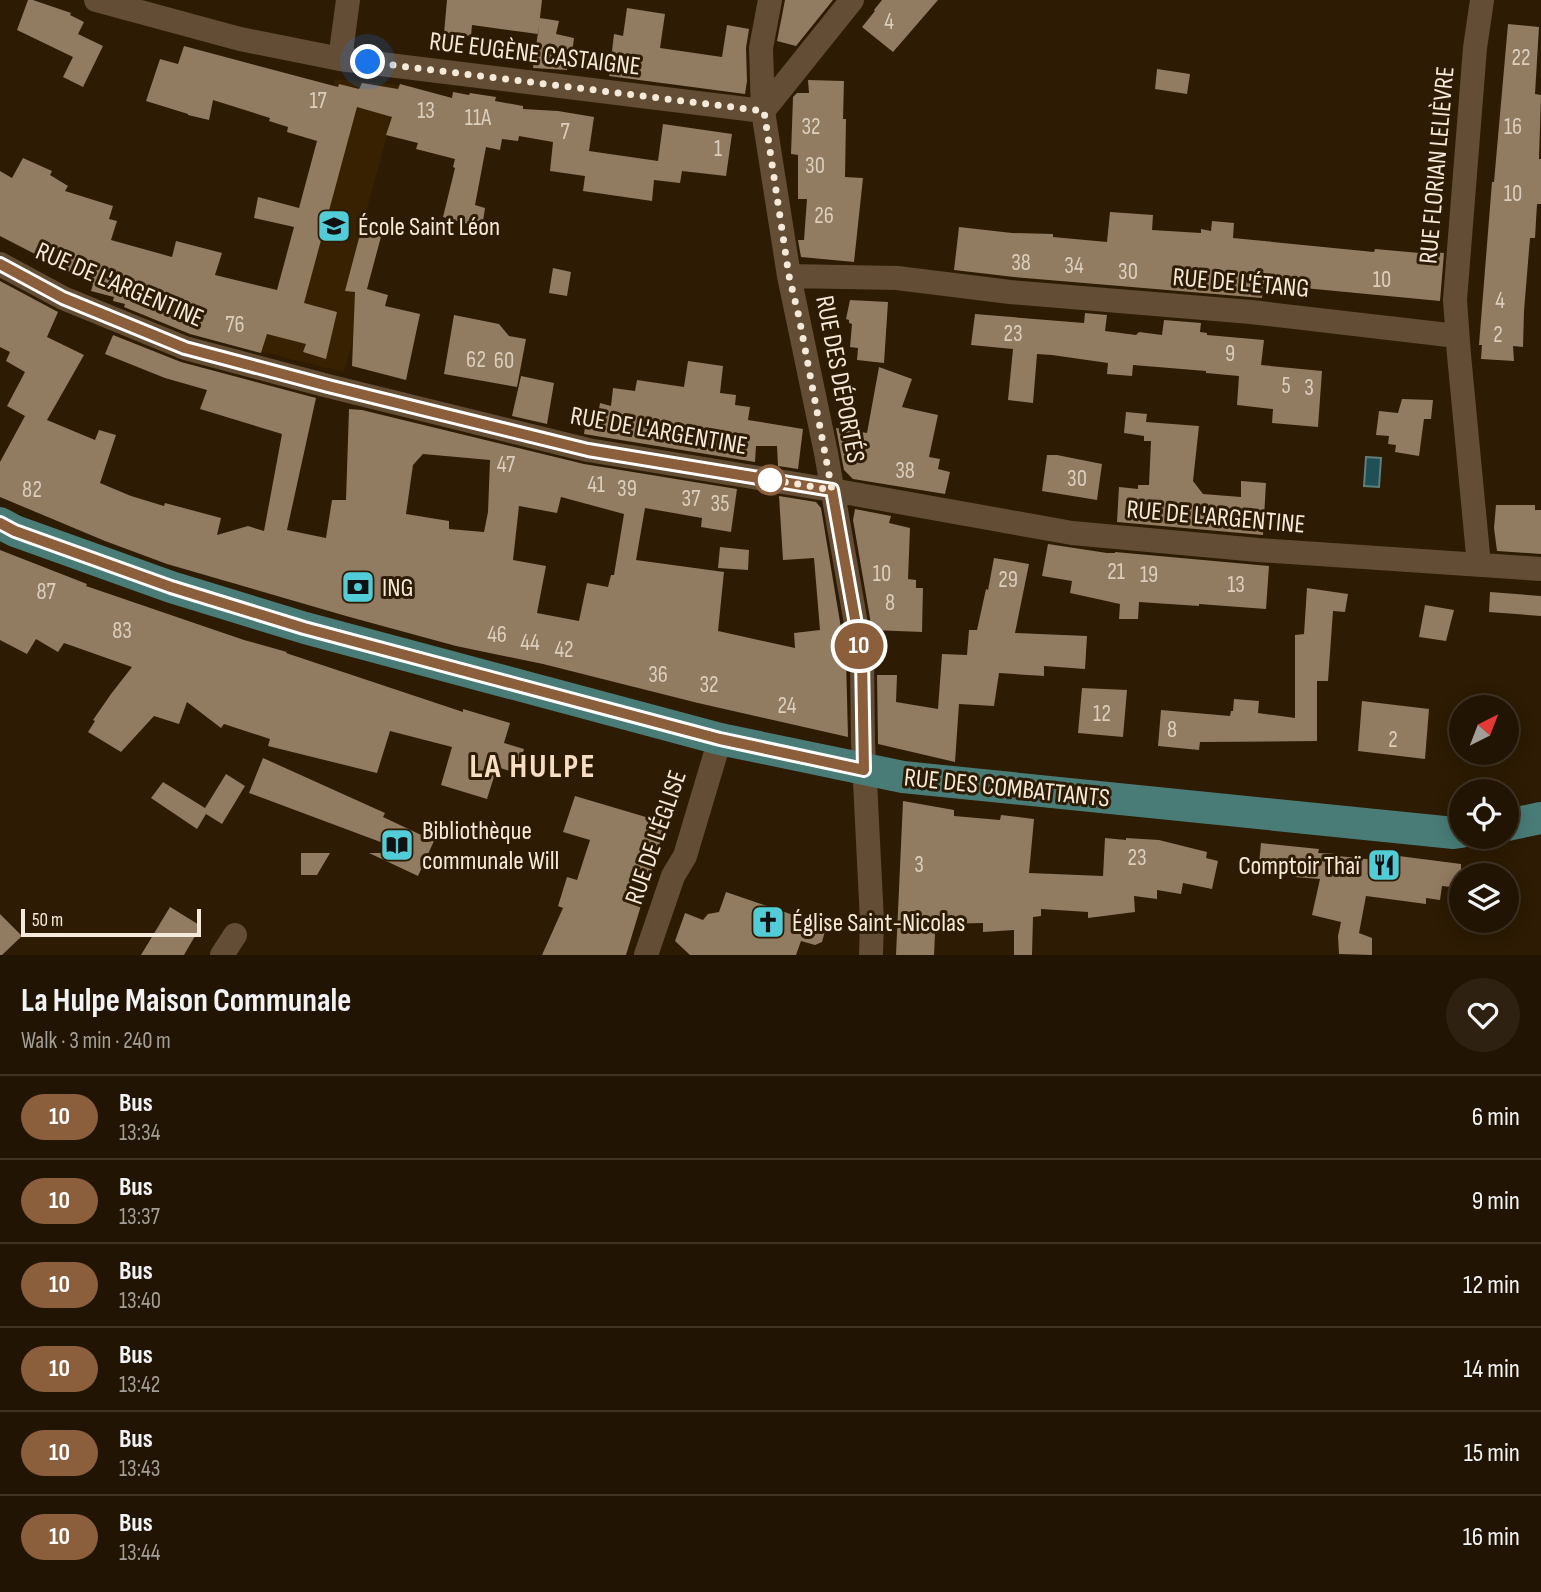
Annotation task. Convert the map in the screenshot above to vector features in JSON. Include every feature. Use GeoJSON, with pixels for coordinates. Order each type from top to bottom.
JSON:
{"type":"FeatureCollection","features":[{"type":"Feature","properties":{"kind":"main road","name":"RUE DES COMBATTANTS"},"geometry":{"type":"LineString","coordinates":[[0,523],[15,531],[171,587],[304,628],[720,739],[864,770],[903,777],[1449,832]]}},
{"type":"Feature","properties":{"kind":"street","name":"RUE EUGÈNE CASTAIGNE"},"geometry":{"type":"LineString","coordinates":[[96,0],[240,39],[340,59],[764,111]]}},
{"type":"Feature","properties":{"kind":"street"},"geometry":{"type":"LineString","coordinates":[[340,59],[348,0]]}},
{"type":"Feature","properties":{"kind":"street","name":"RUE DES DÉPORTÉS"},"geometry":{"type":"LineString","coordinates":[[771,0],[761,48],[764,111],[789,276],[799,317],[862,658],[871,955]]}},
{"type":"Feature","properties":{"kind":"street"},"geometry":{"type":"LineString","coordinates":[[764,111],[852,0]]}},
{"type":"Feature","properties":{"kind":"street","name":"RUE FLORIAN LELIÈVRE"},"geometry":{"type":"LineString","coordinates":[[1457,336],[1455,300],[1475,48],[1482,0]]}},
{"type":"Feature","properties":{"kind":"street","name":"RUE DE L'ARGENTINE"},"geometry":{"type":"LineString","coordinates":[[0,264],[63,298],[185,348],[588,450],[1072,533],[1258,550],[1541,569]]}},
{"type":"Feature","properties":{"kind":"street","name":"RUE DE L'ÉTANG"},"geometry":{"type":"LineString","coordinates":[[789,276],[897,278],[1010,292],[1251,312],[1457,336]]}},
{"type":"Feature","properties":{"kind":"street"},"geometry":{"type":"LineString","coordinates":[[1457,336],[1479,565]]}},
{"type":"Feature","properties":{"kind":"street","name":"RUE DE L'ÉGLISE"},"geometry":{"type":"LineString","coordinates":[[646,955],[673,876],[685,856],[720,739]]}},
{"type":"Feature","properties":{"kind":"shaded area","name":"École Saint Léon"},"geometry":{"type":"Polygon","coordinates":[[[335,79],[399,85],[363,223],[383,231],[344,372],[262,352],[335,79]]]}},
{"type":"Feature","properties":{"kind":"water"},"geometry":{"type":"Polygon","coordinates":[[[1366,457],[1381,458],[1379,487],[1364,486],[1366,457]]]}},
{"type":"Feature","properties":{"kind":"building"},"geometry":{"type":"Polygon","coordinates":[[[28,0],[71,13],[70,15],[84,22],[78,34],[103,46],[83,87],[63,77],[73,57],[17,30],[28,0]]]}},
{"type":"Feature","properties":{"kind":"building"},"geometry":{"type":"Polygon","coordinates":[[[447,0],[542,0],[538,34],[472,25],[471,36],[444,33],[447,0]]]}},
{"type":"Feature","properties":{"kind":"building"},"geometry":{"type":"Polygon","coordinates":[[[785,0],[833,0],[796,46],[777,41],[785,0]]]}},
{"type":"Feature","properties":{"kind":"building"},"geometry":{"type":"Polygon","coordinates":[[[882,0],[938,0],[893,52],[862,27],[882,0]]]}},
{"type":"Feature","properties":{"kind":"building"},"geometry":{"type":"Polygon","coordinates":[[[627,8],[665,14],[660,48],[722,57],[727,25],[749,29],[745,94],[609,76],[614,34],[623,36],[627,8]]]}},
{"type":"Feature","properties":{"kind":"building"},"geometry":{"type":"Polygon","coordinates":[[[540,18],[559,21],[556,34],[574,38],[567,70],[533,68],[540,18]]]}},
{"type":"Feature","properties":{"kind":"building"},"geometry":{"type":"Polygon","coordinates":[[[1508,24],[1539,27],[1535,94],[1541,95],[1541,204],[1537,204],[1535,238],[1530,238],[1523,347],[1513,346],[1514,361],[1481,359],[1482,345],[1479,345],[1508,24]]]}},
{"type":"Feature","properties":{"kind":"building"},"geometry":{"type":"Polygon","coordinates":[[[184,46],[338,87],[339,84],[359,89],[362,83],[398,89],[400,84],[452,98],[453,92],[470,93],[496,97],[495,101],[523,106],[523,109],[594,117],[589,151],[658,161],[663,124],[732,134],[726,176],[682,171],[680,183],[654,180],[652,201],[583,191],[585,176],[550,171],[553,142],[519,136],[518,141],[502,139],[500,150],[486,147],[475,205],[485,208],[482,228],[443,217],[455,159],[416,149],[418,143],[386,135],[392,117],[357,107],[304,303],[337,312],[326,359],[303,352],[306,344],[267,334],[261,353],[190,334],[124,307],[125,304],[113,301],[114,297],[91,291],[93,284],[0,236],[0,171],[12,178],[23,158],[52,171],[50,175],[68,186],[65,191],[113,206],[109,219],[117,221],[111,240],[172,257],[176,241],[222,253],[215,275],[277,290],[294,227],[254,218],[258,197],[299,208],[317,141],[287,132],[288,127],[269,121],[270,118],[213,100],[209,120],[146,101],[160,59],[178,64],[184,46]]]}},
{"type":"Feature","properties":{"kind":"building"},"geometry":{"type":"Polygon","coordinates":[[[1157,69],[1190,74],[1187,94],[1155,89],[1157,69]]]}},
{"type":"Feature","properties":{"kind":"building"},"geometry":{"type":"Polygon","coordinates":[[[808,80],[844,81],[845,177],[863,178],[854,262],[801,257],[798,240],[804,240],[807,199],[798,199],[798,155],[791,154],[793,97],[797,93],[809,93],[808,80]]]}},
{"type":"Feature","properties":{"kind":"building"},"geometry":{"type":"Polygon","coordinates":[[[1110,212],[1153,215],[1152,230],[1201,233],[1201,229],[1211,231],[1212,221],[1234,223],[1233,238],[1374,252],[1375,249],[1444,253],[1440,301],[1263,284],[1262,298],[954,270],[959,227],[1053,234],[1053,237],[1107,242],[1110,212]]]}},
{"type":"Feature","properties":{"kind":"building"},"geometry":{"type":"Polygon","coordinates":[[[363,223],[383,229],[367,289],[388,295],[385,306],[420,314],[406,380],[352,366],[355,292],[345,291],[363,223]]]}},
{"type":"Feature","properties":{"kind":"building"},"geometry":{"type":"Polygon","coordinates":[[[553,268],[571,272],[567,296],[549,293],[553,268]]]}},
{"type":"Feature","properties":{"kind":"building"},"geometry":{"type":"Polygon","coordinates":[[[0,281],[58,312],[47,337],[84,355],[47,420],[95,440],[99,430],[116,435],[100,483],[164,506],[165,503],[221,518],[217,535],[248,526],[264,531],[282,434],[200,409],[207,390],[165,378],[105,354],[113,335],[181,362],[316,398],[287,530],[326,538],[332,500],[346,500],[349,409],[584,464],[737,489],[731,532],[701,527],[702,518],[645,508],[636,560],[724,572],[718,631],[795,648],[794,633],[820,630],[814,558],[783,560],[779,496],[816,502],[821,508],[846,658],[848,737],[543,664],[456,646],[346,616],[167,564],[0,497],[0,462],[25,416],[7,406],[25,372],[6,361],[10,352],[0,347],[0,281]],[[423,454],[413,465],[406,514],[449,521],[449,529],[484,532],[488,512],[490,460],[423,454]],[[561,497],[557,513],[519,506],[513,560],[546,566],[537,613],[579,621],[587,583],[608,587],[611,575],[614,575],[624,514],[561,497]]]}},
{"type":"Feature","properties":{"kind":"building"},"geometry":{"type":"Polygon","coordinates":[[[850,300],[888,302],[884,363],[857,360],[858,348],[850,347],[852,324],[846,319],[850,300]]]}},
{"type":"Feature","properties":{"kind":"building"},"geometry":{"type":"Polygon","coordinates":[[[1085,313],[1107,315],[1105,331],[1162,335],[1164,320],[1201,323],[1200,332],[1207,335],[1264,340],[1261,365],[1322,371],[1318,427],[1272,423],[1273,409],[1237,405],[1239,376],[1133,365],[1132,376],[1107,374],[1108,363],[1052,355],[1037,354],[1033,403],[1008,400],[1013,349],[971,345],[975,314],[1084,323],[1085,313]]]}},
{"type":"Feature","properties":{"kind":"building"},"geometry":{"type":"Polygon","coordinates":[[[454,315],[499,324],[509,336],[526,339],[517,387],[444,374],[454,315]]]}},
{"type":"Feature","properties":{"kind":"building"},"geometry":{"type":"Polygon","coordinates":[[[688,361],[723,366],[720,393],[736,395],[735,405],[750,407],[748,420],[803,429],[798,469],[778,466],[777,446],[756,446],[755,462],[584,434],[587,413],[598,415],[600,403],[611,406],[613,388],[635,391],[637,380],[684,387],[688,361]]]}},
{"type":"Feature","properties":{"kind":"building"},"geometry":{"type":"Polygon","coordinates":[[[879,367],[912,379],[902,407],[938,415],[929,457],[940,459],[938,469],[950,472],[945,494],[853,479],[844,470],[836,428],[867,433],[879,367]]]}},
{"type":"Feature","properties":{"kind":"building"},"geometry":{"type":"Polygon","coordinates":[[[521,376],[554,383],[547,424],[512,416],[521,376]]]}},
{"type":"Feature","properties":{"kind":"building"},"geometry":{"type":"Polygon","coordinates":[[[1402,399],[1433,400],[1431,419],[1424,419],[1419,456],[1395,452],[1396,445],[1388,444],[1389,436],[1376,435],[1379,411],[1398,413],[1402,399]]]}},
{"type":"Feature","properties":{"kind":"building"},"geometry":{"type":"Polygon","coordinates":[[[1126,412],[1147,414],[1146,422],[1199,426],[1193,481],[1203,494],[1241,497],[1241,481],[1266,483],[1263,535],[1117,522],[1119,487],[1138,489],[1138,485],[1149,485],[1151,441],[1144,441],[1144,436],[1124,433],[1126,412]]]}},
{"type":"Feature","properties":{"kind":"building"},"geometry":{"type":"Polygon","coordinates":[[[1047,455],[1102,464],[1097,500],[1042,491],[1047,455]]]}},
{"type":"Feature","properties":{"kind":"building"},"geometry":{"type":"Polygon","coordinates":[[[1496,505],[1535,505],[1535,510],[1541,510],[1541,554],[1497,551],[1494,528],[1496,505]]]}},
{"type":"Feature","properties":{"kind":"building"},"geometry":{"type":"Polygon","coordinates":[[[855,509],[891,516],[889,523],[910,528],[908,579],[916,580],[916,588],[923,588],[922,632],[872,630],[853,520],[855,509]]]}},
{"type":"Feature","properties":{"kind":"building"},"geometry":{"type":"Polygon","coordinates":[[[1048,544],[1107,553],[1269,566],[1266,609],[1139,602],[1138,619],[1119,619],[1120,604],[1070,593],[1072,581],[1042,576],[1048,544]]]}},
{"type":"Feature","properties":{"kind":"building"},"geometry":{"type":"Polygon","coordinates":[[[720,547],[749,550],[748,570],[718,568],[720,547]]]}},
{"type":"Feature","properties":{"kind":"building"},"geometry":{"type":"Polygon","coordinates":[[[0,550],[87,584],[86,586],[244,640],[463,712],[463,709],[510,723],[504,743],[524,749],[517,773],[497,767],[487,799],[441,785],[452,747],[390,731],[377,773],[268,746],[270,739],[224,724],[221,728],[187,702],[179,724],[154,716],[121,752],[88,732],[95,721],[93,720],[132,667],[64,643],[58,652],[36,639],[27,654],[0,640],[0,550]]]}},
{"type":"Feature","properties":{"kind":"building"},"geometry":{"type":"Polygon","coordinates":[[[994,558],[1029,564],[1015,633],[1087,636],[1085,669],[1044,666],[1044,676],[999,673],[994,706],[959,704],[955,762],[878,744],[877,675],[897,675],[896,702],[938,709],[942,654],[967,655],[969,630],[977,630],[994,558]]]}},
{"type":"Feature","properties":{"kind":"building"},"geometry":{"type":"Polygon","coordinates":[[[1307,588],[1348,594],[1345,612],[1333,611],[1328,681],[1317,681],[1317,741],[1200,742],[1199,750],[1158,746],[1161,710],[1230,716],[1234,699],[1259,701],[1258,713],[1295,718],[1295,635],[1304,634],[1307,588]]]}},
{"type":"Feature","properties":{"kind":"building"},"geometry":{"type":"Polygon","coordinates":[[[1490,592],[1541,596],[1541,616],[1489,612],[1490,592]]]}},
{"type":"Feature","properties":{"kind":"building"},"geometry":{"type":"Polygon","coordinates":[[[1425,605],[1454,610],[1446,641],[1419,637],[1425,605]]]}},
{"type":"Feature","properties":{"kind":"building"},"geometry":{"type":"Polygon","coordinates":[[[1082,688],[1127,690],[1123,737],[1078,733],[1082,688]]]}},
{"type":"Feature","properties":{"kind":"building"},"geometry":{"type":"Polygon","coordinates":[[[1362,701],[1429,709],[1425,759],[1358,751],[1362,701]]]}},
{"type":"Feature","properties":{"kind":"building"},"geometry":{"type":"Polygon","coordinates":[[[263,758],[385,813],[383,817],[434,841],[418,876],[369,853],[410,853],[249,793],[263,758]]]}},
{"type":"Feature","properties":{"kind":"building"},"geometry":{"type":"Polygon","coordinates":[[[226,774],[245,786],[222,824],[206,814],[197,829],[151,798],[163,782],[205,808],[226,774]]]}},
{"type":"Feature","properties":{"kind":"building"},"geometry":{"type":"Polygon","coordinates":[[[575,796],[666,823],[626,955],[542,955],[563,908],[558,906],[567,877],[577,880],[590,840],[563,832],[575,796]]]}},
{"type":"Feature","properties":{"kind":"building"},"geometry":{"type":"Polygon","coordinates":[[[903,801],[954,810],[954,816],[1000,820],[1001,815],[1034,819],[1029,873],[1103,876],[1105,838],[1159,840],[1207,852],[1206,858],[1218,861],[1212,889],[1183,883],[1181,894],[1157,890],[1157,899],[1134,896],[1135,912],[1088,918],[1088,912],[1041,909],[1041,916],[1033,917],[1032,955],[1014,955],[1014,930],[983,932],[983,923],[937,924],[934,955],[896,955],[903,801]]]}},
{"type":"Feature","properties":{"kind":"building"},"geometry":{"type":"Polygon","coordinates":[[[1261,843],[1319,849],[1318,853],[1376,860],[1376,857],[1391,858],[1391,855],[1453,863],[1449,863],[1449,887],[1442,886],[1440,900],[1426,898],[1426,904],[1366,896],[1359,933],[1372,938],[1372,955],[1339,954],[1338,936],[1341,922],[1312,915],[1320,879],[1295,877],[1259,864],[1261,843]]]}},
{"type":"Feature","properties":{"kind":"building"},"geometry":{"type":"Polygon","coordinates":[[[301,853],[330,853],[317,875],[301,875],[301,853]]]}},
{"type":"Feature","properties":{"kind":"building","name":"Église Saint-Nicolas"},"geometry":{"type":"Polygon","coordinates":[[[726,892],[827,924],[822,942],[815,945],[801,941],[796,955],[690,955],[675,941],[685,913],[703,920],[708,914],[719,912],[726,892]]]}},
{"type":"Feature","properties":{"kind":"building"},"geometry":{"type":"Polygon","coordinates":[[[170,907],[201,926],[184,955],[141,955],[170,907]]]}},
{"type":"Feature","properties":{"kind":"building"},"geometry":{"type":"Polygon","coordinates":[[[0,914],[22,936],[2,955],[0,955],[0,914]]]}},
{"type":"Feature","properties":{"kind":"bus line","name":"10"},"geometry":{"type":"LineString","coordinates":[[0,264],[63,298],[185,348],[588,450],[832,490],[862,658],[864,770],[720,739],[304,628],[171,587],[15,531],[0,523]]}},
{"type":"Feature","properties":{"kind":"place","name":"École Saint Léon"},"geometry":{"type":"Point","coordinates":[334,226]}},
{"type":"Feature","properties":{"kind":"place","name":"ING"},"geometry":{"type":"Point","coordinates":[358,587]}},
{"type":"Feature","properties":{"kind":"place","name":"Bibliothèque communale Will"},"geometry":{"type":"Point","coordinates":[397,845]}},
{"type":"Feature","properties":{"kind":"place","name":"Comptoir Thaï"},"geometry":{"type":"Point","coordinates":[1384,865]}},
{"type":"Feature","properties":{"kind":"place","name":"Église Saint-Nicolas"},"geometry":{"type":"Point","coordinates":[768,922]}},
{"type":"Feature","properties":{"kind":"district","name":"LA HULPE"},"geometry":{"type":"Point","coordinates":[533,765]}},
{"type":"Feature","properties":{"kind":"route"},"geometry":{"type":"LineString","coordinates":[[368,62],[764,111],[789,276],[832,490],[768,479],[770,480]]}}]}
